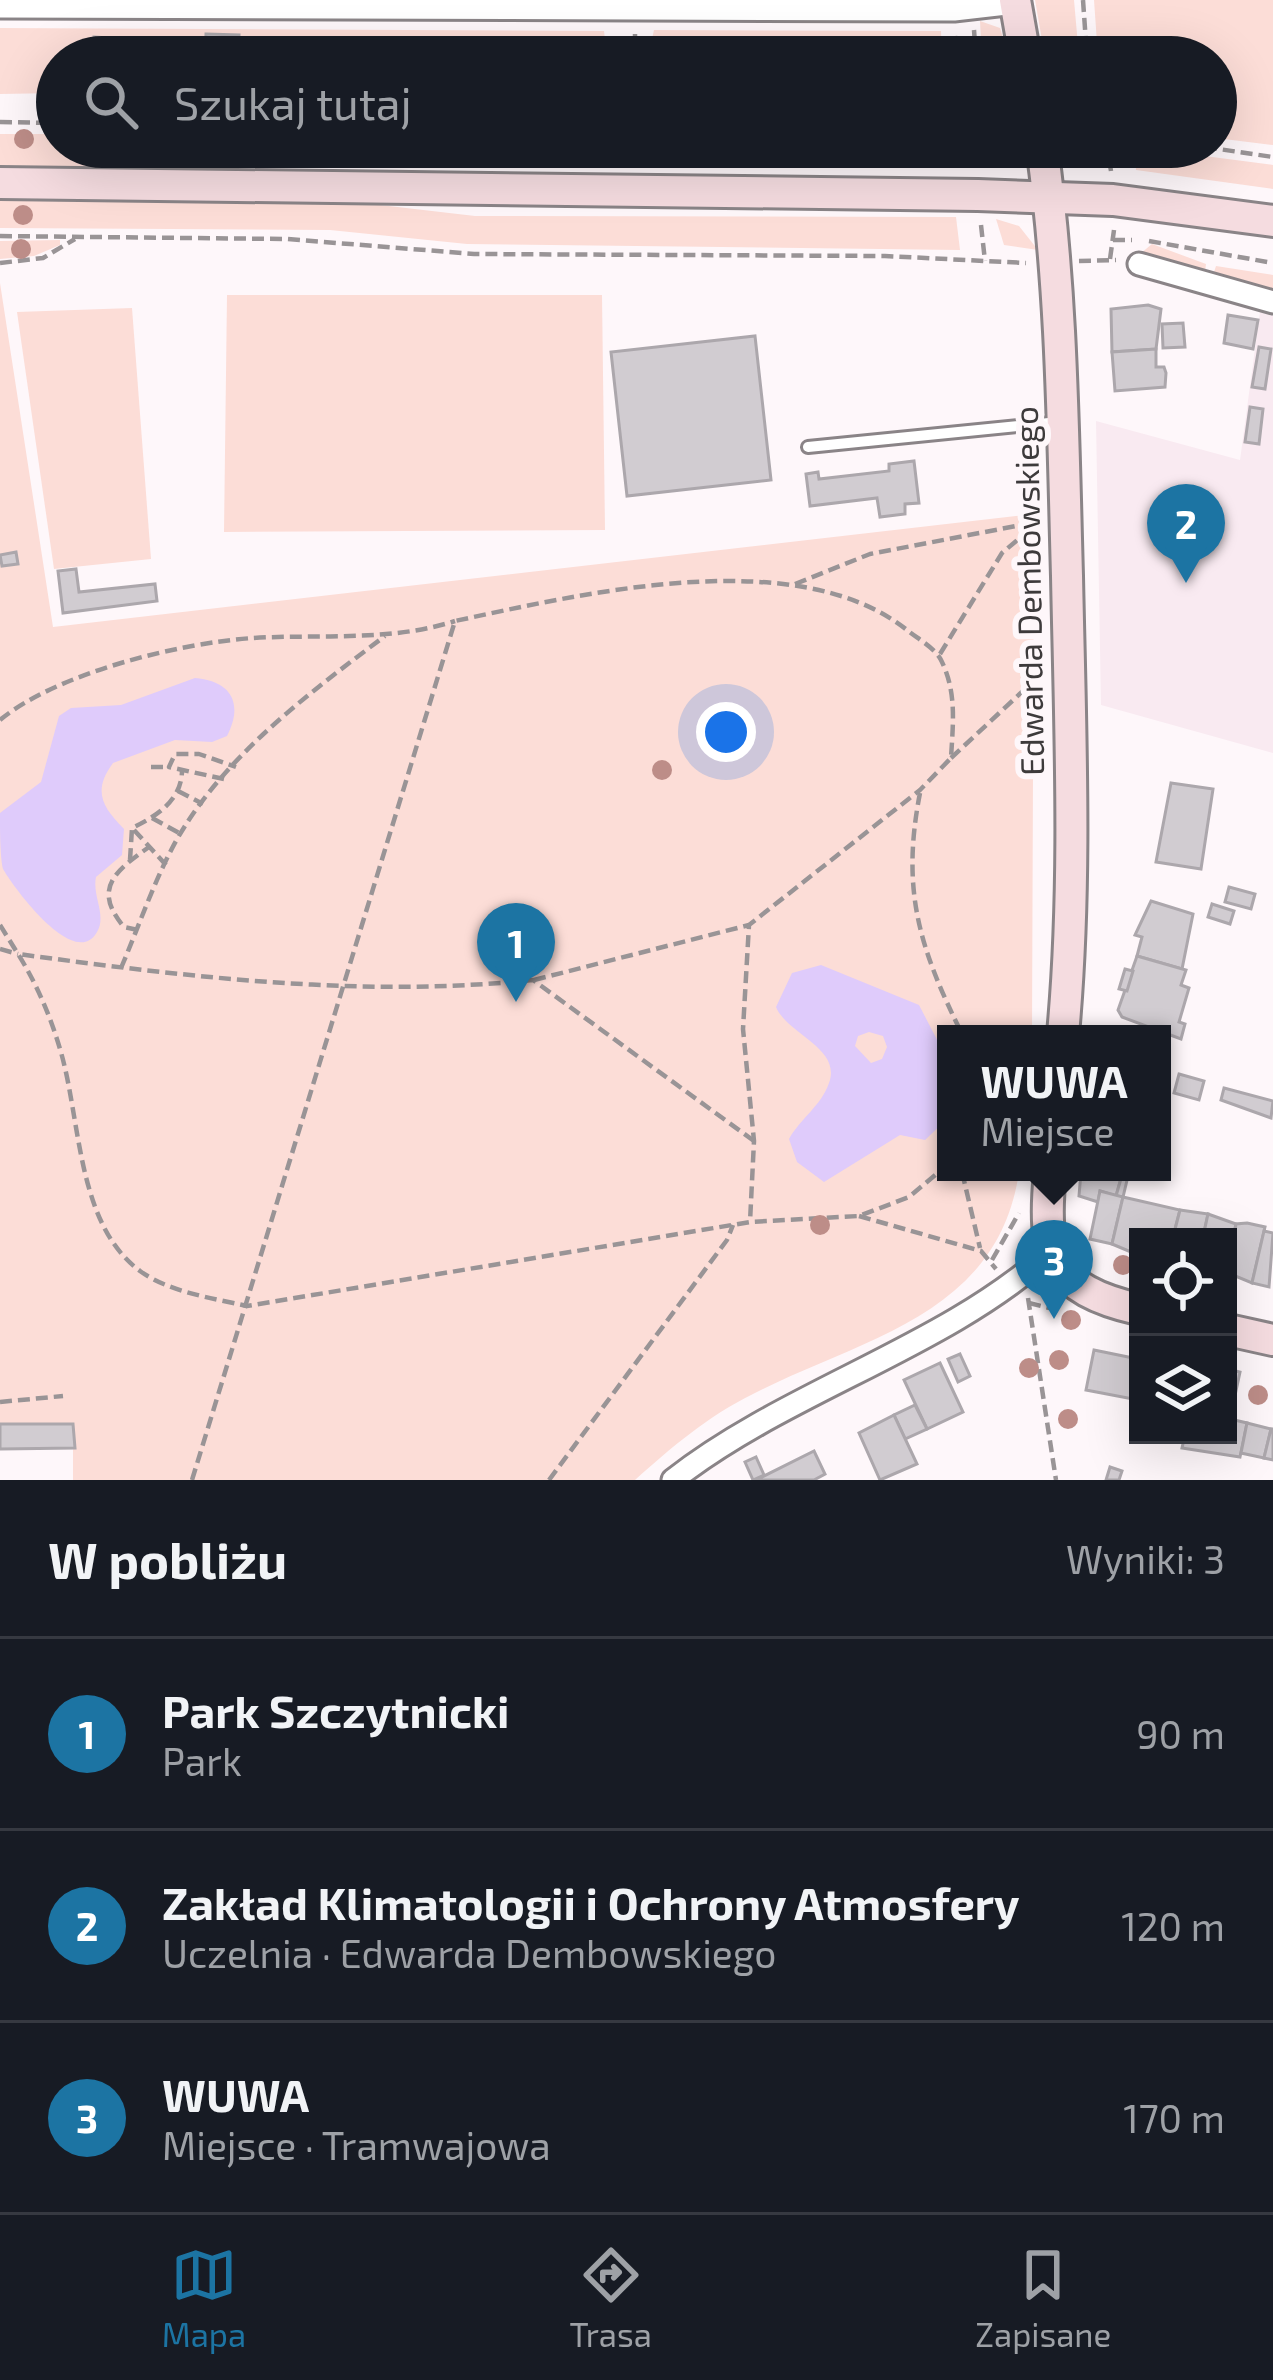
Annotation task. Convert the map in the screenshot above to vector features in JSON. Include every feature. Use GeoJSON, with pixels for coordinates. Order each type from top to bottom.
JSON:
{"type":"FeatureCollection","features":[{"type":"Feature","properties":{"kind":"main road"},"geometry":{"type":"LineString","coordinates":[[1015,2],[1021,36]]}},
{"type":"Feature","properties":{"kind":"main road","name":"Edwarda Dembowskiego"},"geometry":{"type":"LineString","coordinates":[[1045,168],[1062,422],[1071,771],[1063,1025]]}},
{"type":"Feature","properties":{"kind":"main road"},"geometry":{"type":"LineString","coordinates":[[0,183],[1049,197],[1273,221]]}},
{"type":"Feature","properties":{"kind":"main road"},"geometry":{"type":"LineString","coordinates":[[1050,1181],[1052,1251],[1066,1279],[1082,1292],[1129,1306]]}},
{"type":"Feature","properties":{"kind":"main road"},"geometry":{"type":"LineString","coordinates":[[1237,1332],[1273,1340]]}},
{"type":"Feature","properties":{"kind":"street"},"geometry":{"type":"LineString","coordinates":[[0,7],[973,10],[1015,2]]}},
{"type":"Feature","properties":{"kind":"street"},"geometry":{"type":"LineString","coordinates":[[1139,264],[1273,302]]}},
{"type":"Feature","properties":{"kind":"street"},"geometry":{"type":"LineString","coordinates":[[673,1480],[749,1428],[889,1356],[1024,1275],[1052,1251]]}},
{"type":"Feature","properties":{"kind":"lane"},"geometry":{"type":"LineString","coordinates":[[808,447],[1062,422]]}},
{"type":"Feature","properties":{"kind":"path"},"geometry":{"type":"LineString","coordinates":[[1083,0],[1086,36]]}},
{"type":"Feature","properties":{"kind":"path"},"geometry":{"type":"LineString","coordinates":[[974,20],[975,36]]}},
{"type":"Feature","properties":{"kind":"path"},"geometry":{"type":"LineString","coordinates":[[0,122],[36,123]]}},
{"type":"Feature","properties":{"kind":"path"},"geometry":{"type":"LineString","coordinates":[[1237,152],[1273,157]]}},
{"type":"Feature","properties":{"kind":"path"},"geometry":{"type":"LineString","coordinates":[[976,168],[977,177]]}},
{"type":"Feature","properties":{"kind":"path"},"geometry":{"type":"LineString","coordinates":[[980,219],[985,262]]}},
{"type":"Feature","properties":{"kind":"path"},"geometry":{"type":"LineString","coordinates":[[0,236],[287,238],[474,254],[885,256],[1033,264]]}},
{"type":"Feature","properties":{"kind":"path"},"geometry":{"type":"LineString","coordinates":[[0,263],[44,258],[75,239]]}},
{"type":"Feature","properties":{"kind":"path"},"geometry":{"type":"LineString","coordinates":[[1113,240],[1157,241],[1273,263]]}},
{"type":"Feature","properties":{"kind":"path"},"geometry":{"type":"LineString","coordinates":[[1077,261],[1110,259]]}},
{"type":"Feature","properties":{"kind":"path"},"geometry":{"type":"LineString","coordinates":[[795,584],[870,554],[1040,521],[1002,553],[939,655]]}},
{"type":"Feature","properties":{"kind":"path"},"geometry":{"type":"LineString","coordinates":[[0,720],[18,705],[75,680],[196,646],[248,638],[387,634],[670,585],[795,584],[892,618],[939,655],[955,700],[951,758]]}},
{"type":"Feature","properties":{"kind":"path"},"geometry":{"type":"LineString","coordinates":[[191,1480],[455,622]]}},
{"type":"Feature","properties":{"kind":"path"},"geometry":{"type":"LineString","coordinates":[[121,968],[166,865],[203,804],[310,692],[387,634]]}},
{"type":"Feature","properties":{"kind":"path"},"geometry":{"type":"LineString","coordinates":[[0,949],[224,982],[470,986],[533,980],[749,925],[920,790],[1042,674]]}},
{"type":"Feature","properties":{"kind":"path"},"geometry":{"type":"LineString","coordinates":[[169,767],[175,754],[199,754],[236,766]]}},
{"type":"Feature","properties":{"kind":"path"},"geometry":{"type":"LineString","coordinates":[[151,767],[224,779]]}},
{"type":"Feature","properties":{"kind":"path"},"geometry":{"type":"LineString","coordinates":[[132,828],[152,818],[178,791],[182,770]]}},
{"type":"Feature","properties":{"kind":"path"},"geometry":{"type":"LineString","coordinates":[[920,790],[909,849],[912,903],[931,974],[957,1025]]}},
{"type":"Feature","properties":{"kind":"path"},"geometry":{"type":"LineString","coordinates":[[178,791],[203,804]]}},
{"type":"Feature","properties":{"kind":"path"},"geometry":{"type":"LineString","coordinates":[[152,818],[182,834]]}},
{"type":"Feature","properties":{"kind":"path"},"geometry":{"type":"LineString","coordinates":[[132,828],[166,865]]}},
{"type":"Feature","properties":{"kind":"path"},"geometry":{"type":"LineString","coordinates":[[130,860],[132,828]]}},
{"type":"Feature","properties":{"kind":"path"},"geometry":{"type":"LineString","coordinates":[[138,930],[124,927],[107,904],[112,880],[149,847]]}},
{"type":"Feature","properties":{"kind":"path"},"geometry":{"type":"LineString","coordinates":[[0,925],[37,983],[62,1056],[93,1199],[112,1244],[143,1273],[191,1293],[247,1306],[750,1222],[859,1216],[909,1197],[937,1174]]}},
{"type":"Feature","properties":{"kind":"path"},"geometry":{"type":"LineString","coordinates":[[749,925],[743,1029],[754,1141],[750,1222]]}},
{"type":"Feature","properties":{"kind":"path"},"geometry":{"type":"LineString","coordinates":[[533,980],[754,1141]]}},
{"type":"Feature","properties":{"kind":"path"},"geometry":{"type":"LineString","coordinates":[[964,1181],[981,1251]]}},
{"type":"Feature","properties":{"kind":"path"},"geometry":{"type":"LineString","coordinates":[[859,1216],[886,1228],[981,1251],[991,1261],[1022,1207]]}},
{"type":"Feature","properties":{"kind":"path"},"geometry":{"type":"LineString","coordinates":[[549,1480],[727,1240],[733,1225]]}},
{"type":"Feature","properties":{"kind":"path"},"geometry":{"type":"LineString","coordinates":[[1024,1275],[1056,1480]]}},
{"type":"Feature","properties":{"kind":"path"},"geometry":{"type":"LineString","coordinates":[[0,1402],[63,1396]]}},
{"type":"Feature","properties":{"kind":"shaded area"},"geometry":{"type":"Polygon","coordinates":[[[1035,0],[1074,0],[1077,36],[1041,36],[1035,0]]]}},
{"type":"Feature","properties":{"kind":"shaded area"},"geometry":{"type":"Polygon","coordinates":[[[1094,0],[1273,0],[1273,145],[1237,141],[1237,36],[1097,36],[1094,0]]]}},
{"type":"Feature","properties":{"kind":"shaded area"},"geometry":{"type":"Polygon","coordinates":[[[980,21],[1000,28],[1002,36],[981,36],[980,21]]]}},
{"type":"Feature","properties":{"kind":"shaded area"},"geometry":{"type":"Polygon","coordinates":[[[0,28],[604,31],[605,36],[36,36],[36,93],[0,94],[0,28]]]}},
{"type":"Feature","properties":{"kind":"shaded area"},"geometry":{"type":"Polygon","coordinates":[[[654,30],[941,31],[941,36],[653,36],[654,30]]]}},
{"type":"Feature","properties":{"kind":"shaded area"},"geometry":{"type":"Polygon","coordinates":[[[0,134],[36,134],[36,167],[0,167],[0,134]]]}},
{"type":"Feature","properties":{"kind":"shaded area"},"geometry":{"type":"Polygon","coordinates":[[[1237,160],[1273,165],[1273,189],[1136,170],[1237,168],[1237,160]]]}},
{"type":"Feature","properties":{"kind":"shaded area"},"geometry":{"type":"Polygon","coordinates":[[[0,200],[363,203],[475,216],[956,217],[960,250],[467,244],[330,230],[0,228],[0,200]]]}},
{"type":"Feature","properties":{"kind":"shaded area"},"geometry":{"type":"Polygon","coordinates":[[[996,219],[1019,226],[1038,250],[1004,245],[996,219]]]}},
{"type":"Feature","properties":{"kind":"shaded area"},"geometry":{"type":"Polygon","coordinates":[[[60,240],[60,245],[34,256],[0,259],[0,241],[60,240]]]}},
{"type":"Feature","properties":{"kind":"shaded area"},"geometry":{"type":"Polygon","coordinates":[[[1152,244],[1206,264],[1205,272],[1140,254],[1152,244]]]}},
{"type":"Feature","properties":{"kind":"shaded area"},"geometry":{"type":"Polygon","coordinates":[[[1216,266],[1273,275],[1273,293],[1213,275],[1216,266]]]}},
{"type":"Feature","properties":{"kind":"shaded area"},"geometry":{"type":"Polygon","coordinates":[[[0,283],[53,627],[1034,514],[1032,1025],[937,1025],[937,1181],[1017,1181],[1006,1221],[984,1260],[954,1291],[880,1337],[737,1403],[691,1433],[635,1480],[73,1480],[73,1424],[0,1424],[0,283]]]}},
{"type":"Feature","properties":{"kind":"shaded area"},"geometry":{"type":"Polygon","coordinates":[[[227,295],[602,295],[605,530],[224,532],[227,295]]]}},
{"type":"Feature","properties":{"kind":"shaded area"},"geometry":{"type":"Polygon","coordinates":[[[132,308],[151,559],[54,569],[17,312],[132,308]]]}},
{"type":"Feature","properties":{"kind":"shaded area"},"geometry":{"type":"Polygon","coordinates":[[[1260,312],[1273,316],[1273,753],[1101,705],[1096,421],[1240,460],[1260,312]]]}},
{"type":"Feature","properties":{"kind":"shaded area"},"geometry":{"type":"Polygon","coordinates":[[[195,678],[218,684],[231,696],[234,713],[227,736],[212,742],[175,740],[113,763],[103,781],[102,798],[124,829],[122,855],[96,877],[100,926],[87,941],[60,934],[3,869],[0,813],[41,782],[59,716],[71,708],[121,705],[195,678]]]}},
{"type":"Feature","properties":{"kind":"shaded area"},"geometry":{"type":"Polygon","coordinates":[[[821,965],[919,1005],[937,1040],[937,1129],[925,1140],[900,1135],[824,1182],[797,1162],[789,1139],[821,1099],[831,1071],[821,1051],[776,1007],[792,973],[821,965]],[[869,1032],[858,1036],[855,1046],[871,1063],[882,1059],[887,1047],[883,1036],[869,1032]]]}},
{"type":"Feature","properties":{"kind":"building"},"geometry":{"type":"Polygon","coordinates":[[[1148,305],[1161,309],[1156,349],[1112,352],[1111,309],[1148,305]]]}},
{"type":"Feature","properties":{"kind":"building"},"geometry":{"type":"Polygon","coordinates":[[[1228,315],[1258,320],[1253,349],[1224,343],[1228,315]]]}},
{"type":"Feature","properties":{"kind":"building"},"geometry":{"type":"Polygon","coordinates":[[[1183,323],[1185,347],[1163,348],[1162,324],[1183,323]]]}},
{"type":"Feature","properties":{"kind":"building"},"geometry":{"type":"Polygon","coordinates":[[[755,336],[771,480],[627,496],[611,352],[755,336]]]}},
{"type":"Feature","properties":{"kind":"building"},"geometry":{"type":"Polygon","coordinates":[[[1259,347],[1271,349],[1265,389],[1252,387],[1259,347]]]}},
{"type":"Feature","properties":{"kind":"building"},"geometry":{"type":"Polygon","coordinates":[[[1156,349],[1156,367],[1164,367],[1166,373],[1165,387],[1115,391],[1112,352],[1156,349]]]}},
{"type":"Feature","properties":{"kind":"building"},"geometry":{"type":"Polygon","coordinates":[[[1250,407],[1263,409],[1259,444],[1245,442],[1250,407]]]}},
{"type":"Feature","properties":{"kind":"building"},"geometry":{"type":"Polygon","coordinates":[[[914,461],[919,503],[905,504],[905,514],[880,517],[877,498],[810,506],[806,474],[818,472],[819,479],[889,471],[889,464],[914,461]]]}},
{"type":"Feature","properties":{"kind":"building"},"geometry":{"type":"Polygon","coordinates":[[[16,552],[18,564],[2,566],[0,555],[16,552]]]}},
{"type":"Feature","properties":{"kind":"building"},"geometry":{"type":"Polygon","coordinates":[[[76,569],[79,592],[155,584],[157,601],[63,613],[58,571],[76,569]]]}},
{"type":"Feature","properties":{"kind":"building"},"geometry":{"type":"Polygon","coordinates":[[[1171,783],[1213,789],[1201,869],[1156,862],[1171,783]]]}},
{"type":"Feature","properties":{"kind":"building"},"geometry":{"type":"Polygon","coordinates":[[[1229,887],[1255,894],[1251,909],[1225,902],[1229,887]]]}},
{"type":"Feature","properties":{"kind":"building"},"geometry":{"type":"Polygon","coordinates":[[[1151,901],[1193,914],[1182,969],[1137,956],[1142,937],[1135,935],[1151,901]]]}},
{"type":"Feature","properties":{"kind":"building"},"geometry":{"type":"Polygon","coordinates":[[[1212,904],[1234,911],[1230,924],[1208,917],[1212,904]]]}},
{"type":"Feature","properties":{"kind":"building"},"geometry":{"type":"Polygon","coordinates":[[[1137,956],[1186,970],[1181,985],[1189,988],[1179,1022],[1185,1024],[1181,1039],[1171,1035],[1171,1025],[1143,1025],[1122,1017],[1118,1010],[1137,956]]]}},
{"type":"Feature","properties":{"kind":"building"},"geometry":{"type":"Polygon","coordinates":[[[1125,969],[1133,971],[1127,991],[1119,989],[1125,969]]]}},
{"type":"Feature","properties":{"kind":"building"},"geometry":{"type":"Polygon","coordinates":[[[1179,1074],[1204,1081],[1199,1100],[1174,1093],[1179,1074]]]}},
{"type":"Feature","properties":{"kind":"building"},"geometry":{"type":"Polygon","coordinates":[[[1224,1088],[1273,1101],[1271,1118],[1221,1100],[1224,1088]]]}},
{"type":"Feature","properties":{"kind":"building"},"geometry":{"type":"Polygon","coordinates":[[[1080,1181],[1120,1181],[1116,1196],[1100,1191],[1098,1202],[1079,1196],[1080,1181]]]}},
{"type":"Feature","properties":{"kind":"building"},"geometry":{"type":"Polygon","coordinates":[[[1120,1181],[1127,1181],[1123,1197],[1116,1196],[1120,1181]]]}},
{"type":"Feature","properties":{"kind":"building"},"geometry":{"type":"Polygon","coordinates":[[[1100,1191],[1123,1197],[1112,1244],[1090,1239],[1100,1191]]]}},
{"type":"Feature","properties":{"kind":"building"},"geometry":{"type":"Polygon","coordinates":[[[1123,1197],[1180,1210],[1175,1228],[1129,1228],[1129,1251],[1112,1244],[1123,1197]]]}},
{"type":"Feature","properties":{"kind":"building"},"geometry":{"type":"Polygon","coordinates":[[[1180,1210],[1208,1214],[1205,1228],[1175,1228],[1180,1210]]]}},
{"type":"Feature","properties":{"kind":"building"},"geometry":{"type":"Polygon","coordinates":[[[1208,1214],[1236,1224],[1235,1228],[1205,1228],[1208,1214]]]}},
{"type":"Feature","properties":{"kind":"building"},"geometry":{"type":"Polygon","coordinates":[[[1236,1224],[1265,1227],[1252,1283],[1237,1277],[1236,1224]]]}},
{"type":"Feature","properties":{"kind":"building"},"geometry":{"type":"Polygon","coordinates":[[[1264,1231],[1273,1233],[1269,1287],[1252,1283],[1264,1231]]]}},
{"type":"Feature","properties":{"kind":"building"},"geometry":{"type":"Polygon","coordinates":[[[1094,1350],[1129,1357],[1129,1398],[1086,1390],[1094,1350]]]}},
{"type":"Feature","properties":{"kind":"building"},"geometry":{"type":"Polygon","coordinates":[[[960,1354],[970,1376],[958,1382],[948,1359],[960,1354]]]}},
{"type":"Feature","properties":{"kind":"building"},"geometry":{"type":"Polygon","coordinates":[[[940,1363],[963,1412],[927,1429],[904,1380],[940,1363]]]}},
{"type":"Feature","properties":{"kind":"building"},"geometry":{"type":"Polygon","coordinates":[[[915,1405],[927,1429],[905,1439],[894,1415],[915,1405]]]}},
{"type":"Feature","properties":{"kind":"building"},"geometry":{"type":"Polygon","coordinates":[[[894,1415],[917,1464],[880,1480],[859,1433],[894,1415]]]}},
{"type":"Feature","properties":{"kind":"building"},"geometry":{"type":"Polygon","coordinates":[[[1237,1421],[1247,1423],[1240,1457],[1182,1448],[1183,1444],[1237,1444],[1237,1421]]]}},
{"type":"Feature","properties":{"kind":"building"},"geometry":{"type":"Polygon","coordinates":[[[1247,1423],[1271,1429],[1264,1458],[1241,1453],[1247,1423]]]}},
{"type":"Feature","properties":{"kind":"building"},"geometry":{"type":"Polygon","coordinates":[[[0,1424],[73,1424],[75,1448],[0,1449],[0,1424]]]}},
{"type":"Feature","properties":{"kind":"building"},"geometry":{"type":"Polygon","coordinates":[[[1273,1429],[1273,1460],[1264,1458],[1273,1429]]]}},
{"type":"Feature","properties":{"kind":"building"},"geometry":{"type":"Polygon","coordinates":[[[814,1451],[825,1474],[814,1480],[756,1480],[814,1451]]]}},
{"type":"Feature","properties":{"kind":"building"},"geometry":{"type":"Polygon","coordinates":[[[756,1457],[764,1475],[753,1480],[745,1462],[756,1457]]]}},
{"type":"Feature","properties":{"kind":"building"},"geometry":{"type":"Polygon","coordinates":[[[1110,1467],[1122,1471],[1119,1480],[1106,1480],[1110,1467]]]}},
{"type":"Feature","properties":{"kind":"place","name":"Zakład Klimatologii i Ochrony Atmosfery"},"geometry":{"type":"Point","coordinates":[1186,583]}},
{"type":"Feature","properties":{"kind":"place","name":"Park Szczytnicki"},"geometry":{"type":"Point","coordinates":[516,1002]}},
{"type":"Feature","properties":{"kind":"place","name":"WUWA"},"geometry":{"type":"Point","coordinates":[1054,1319]}}]}
